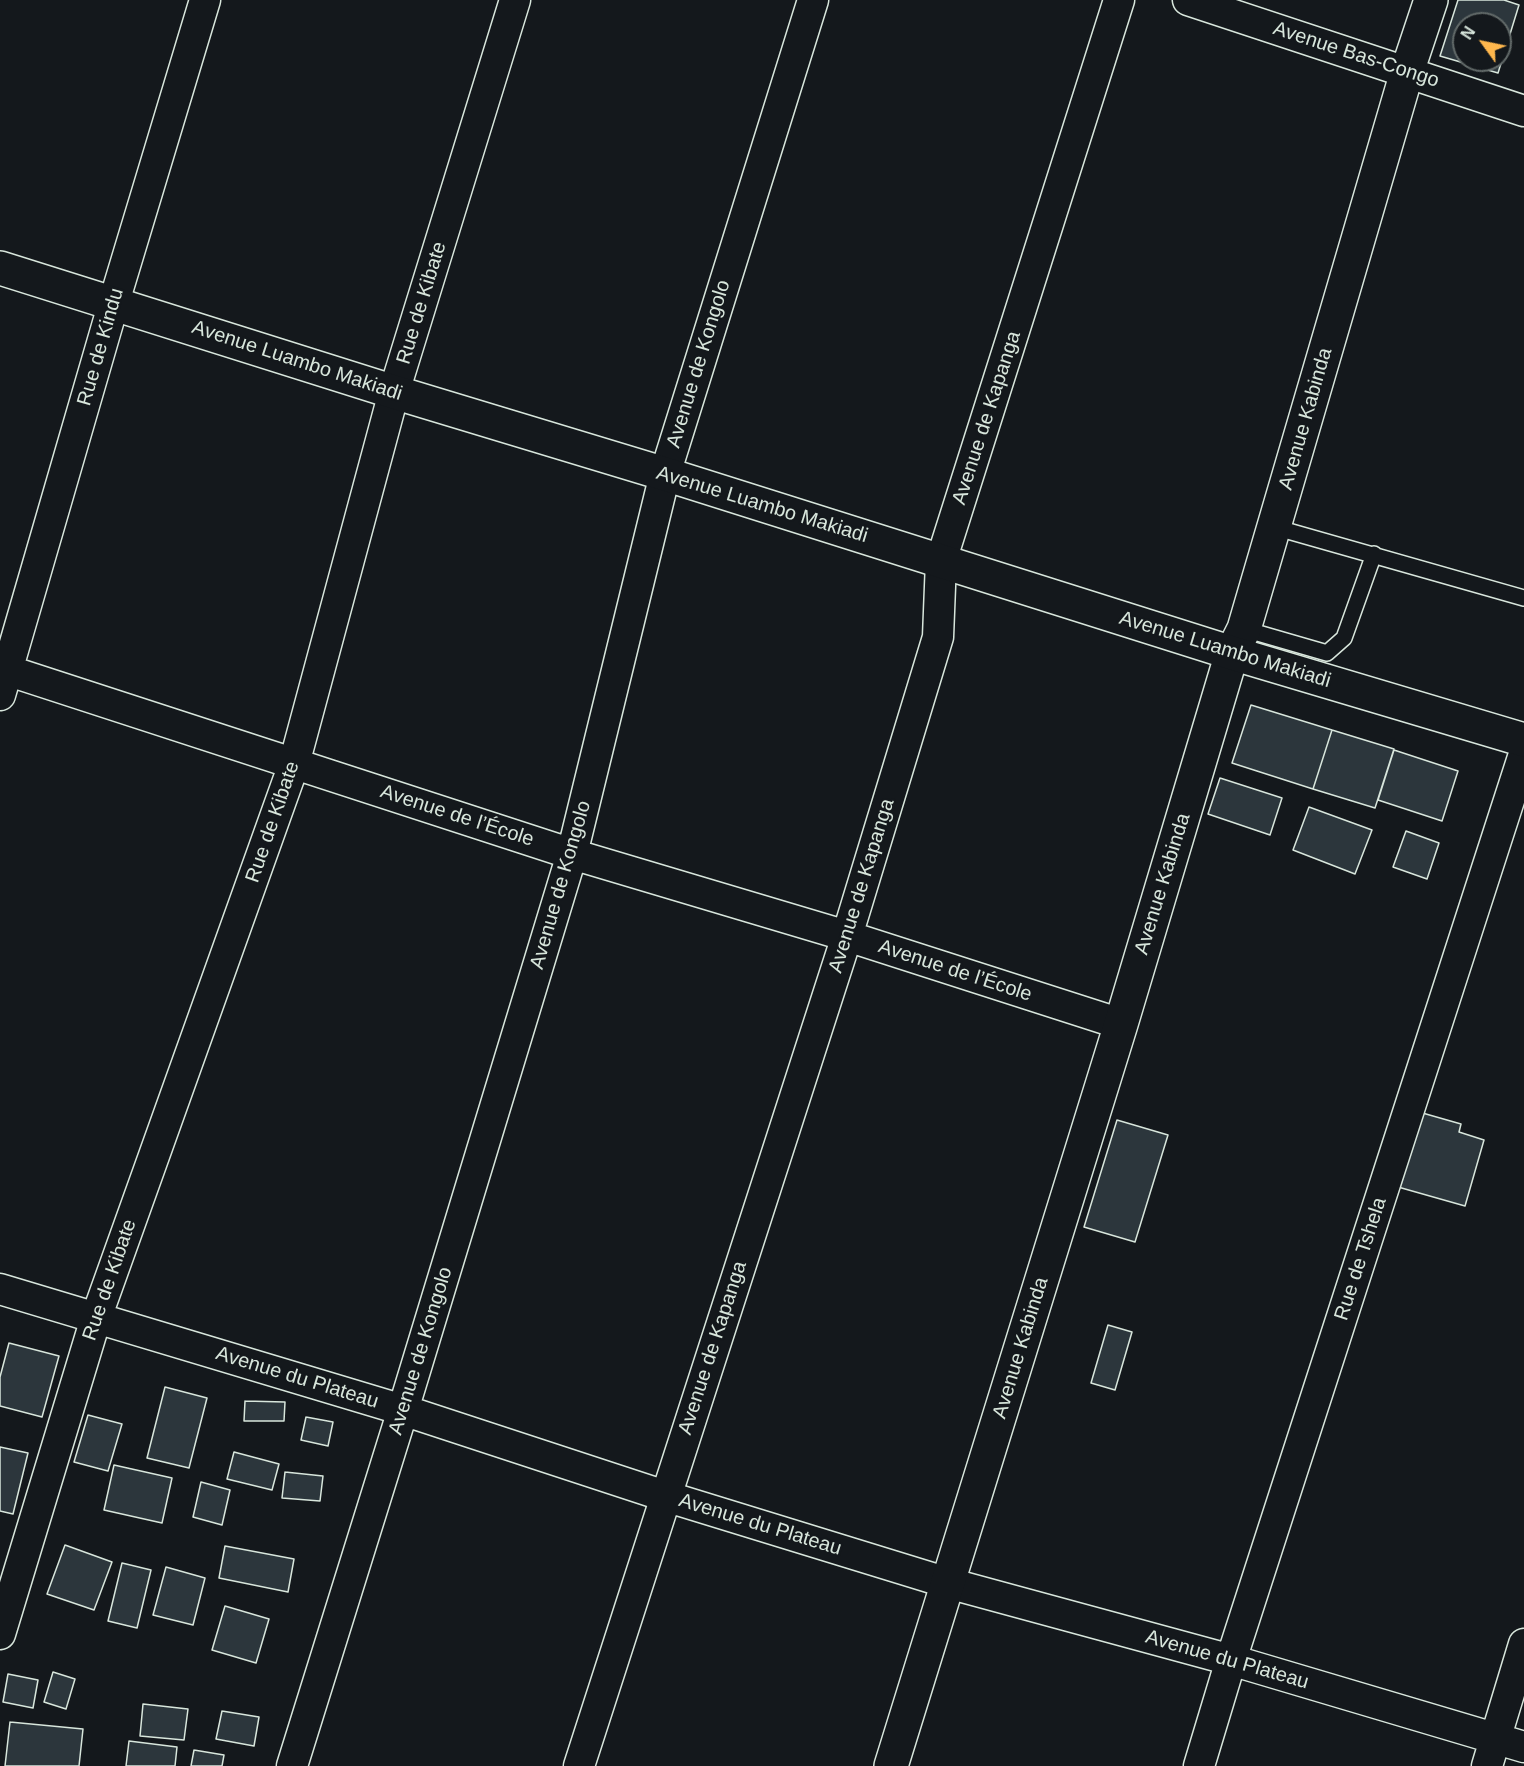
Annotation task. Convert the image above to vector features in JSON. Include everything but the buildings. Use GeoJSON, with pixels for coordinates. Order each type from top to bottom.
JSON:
{"type":"FeatureCollection","features":[{"type":"Feature","properties":{"kind":"street","name":"Rue de Kindu"},"geometry":{"type":"LineString","coordinates":[[3,678],[205,0]]}},
{"type":"Feature","properties":{"kind":"street","name":"Rue de Kibate"},"geometry":{"type":"LineString","coordinates":[[0,1634],[96,1318],[294,764],[394,392],[515,0]]}},
{"type":"Feature","properties":{"kind":"street","name":"Avenue de Kongolo"},"geometry":{"type":"LineString","coordinates":[[292,1766],[572,854],[665,474],[813,0]]}},
{"type":"Feature","properties":{"kind":"street","name":"Avenue de Kapanga"},"geometry":{"type":"LineString","coordinates":[[579,1766],[847,936],[938,637],[941,561],[1119,0]]}},
{"type":"Feature","properties":{"kind":"street","name":"Avenue Bas-Congo"},"geometry":{"type":"LineString","coordinates":[[1188,0],[1524,111]]}},
{"type":"Feature","properties":{"kind":"street","name":"Avenue Kabinda"},"geometry":{"type":"LineString","coordinates":[[891,1766],[1274,527],[1407,72],[1431,0]]}},
{"type":"Feature","properties":{"kind":"street","name":"Avenue Luambo Makiadi"},"geometry":{"type":"LineString","coordinates":[[0,268],[941,561],[1238,641],[1524,740]]}},
{"type":"Feature","properties":{"kind":"street","name":"Avenue de l’École"},"geometry":{"type":"LineString","coordinates":[[3,678],[294,764],[572,854],[847,936],[1121,1024]]}},
{"type":"Feature","properties":{"kind":"street","name":"Rue de Tshela"},"geometry":{"type":"LineString","coordinates":[[1199,1766],[1231,1660],[1524,754]]}},
{"type":"Feature","properties":{"kind":"street","name":"Avenue du Plateau"},"geometry":{"type":"LineString","coordinates":[[0,1289],[403,1410],[665,1496],[948,1583],[1231,1660],[1491,1752],[1524,1747]]}},
{"type":"Feature","properties":{"kind":"street"},"geometry":{"type":"LineString","coordinates":[[1491,1752],[1524,1644]]}},
{"type":"Feature","properties":{"kind":"lane"},"geometry":{"type":"LineString","coordinates":[[1274,527],[1524,598]]}},
{"type":"Feature","properties":{"kind":"lane"},"geometry":{"type":"LineString","coordinates":[[1238,641],[1327,653],[1344,638],[1374,554]]}}]}
